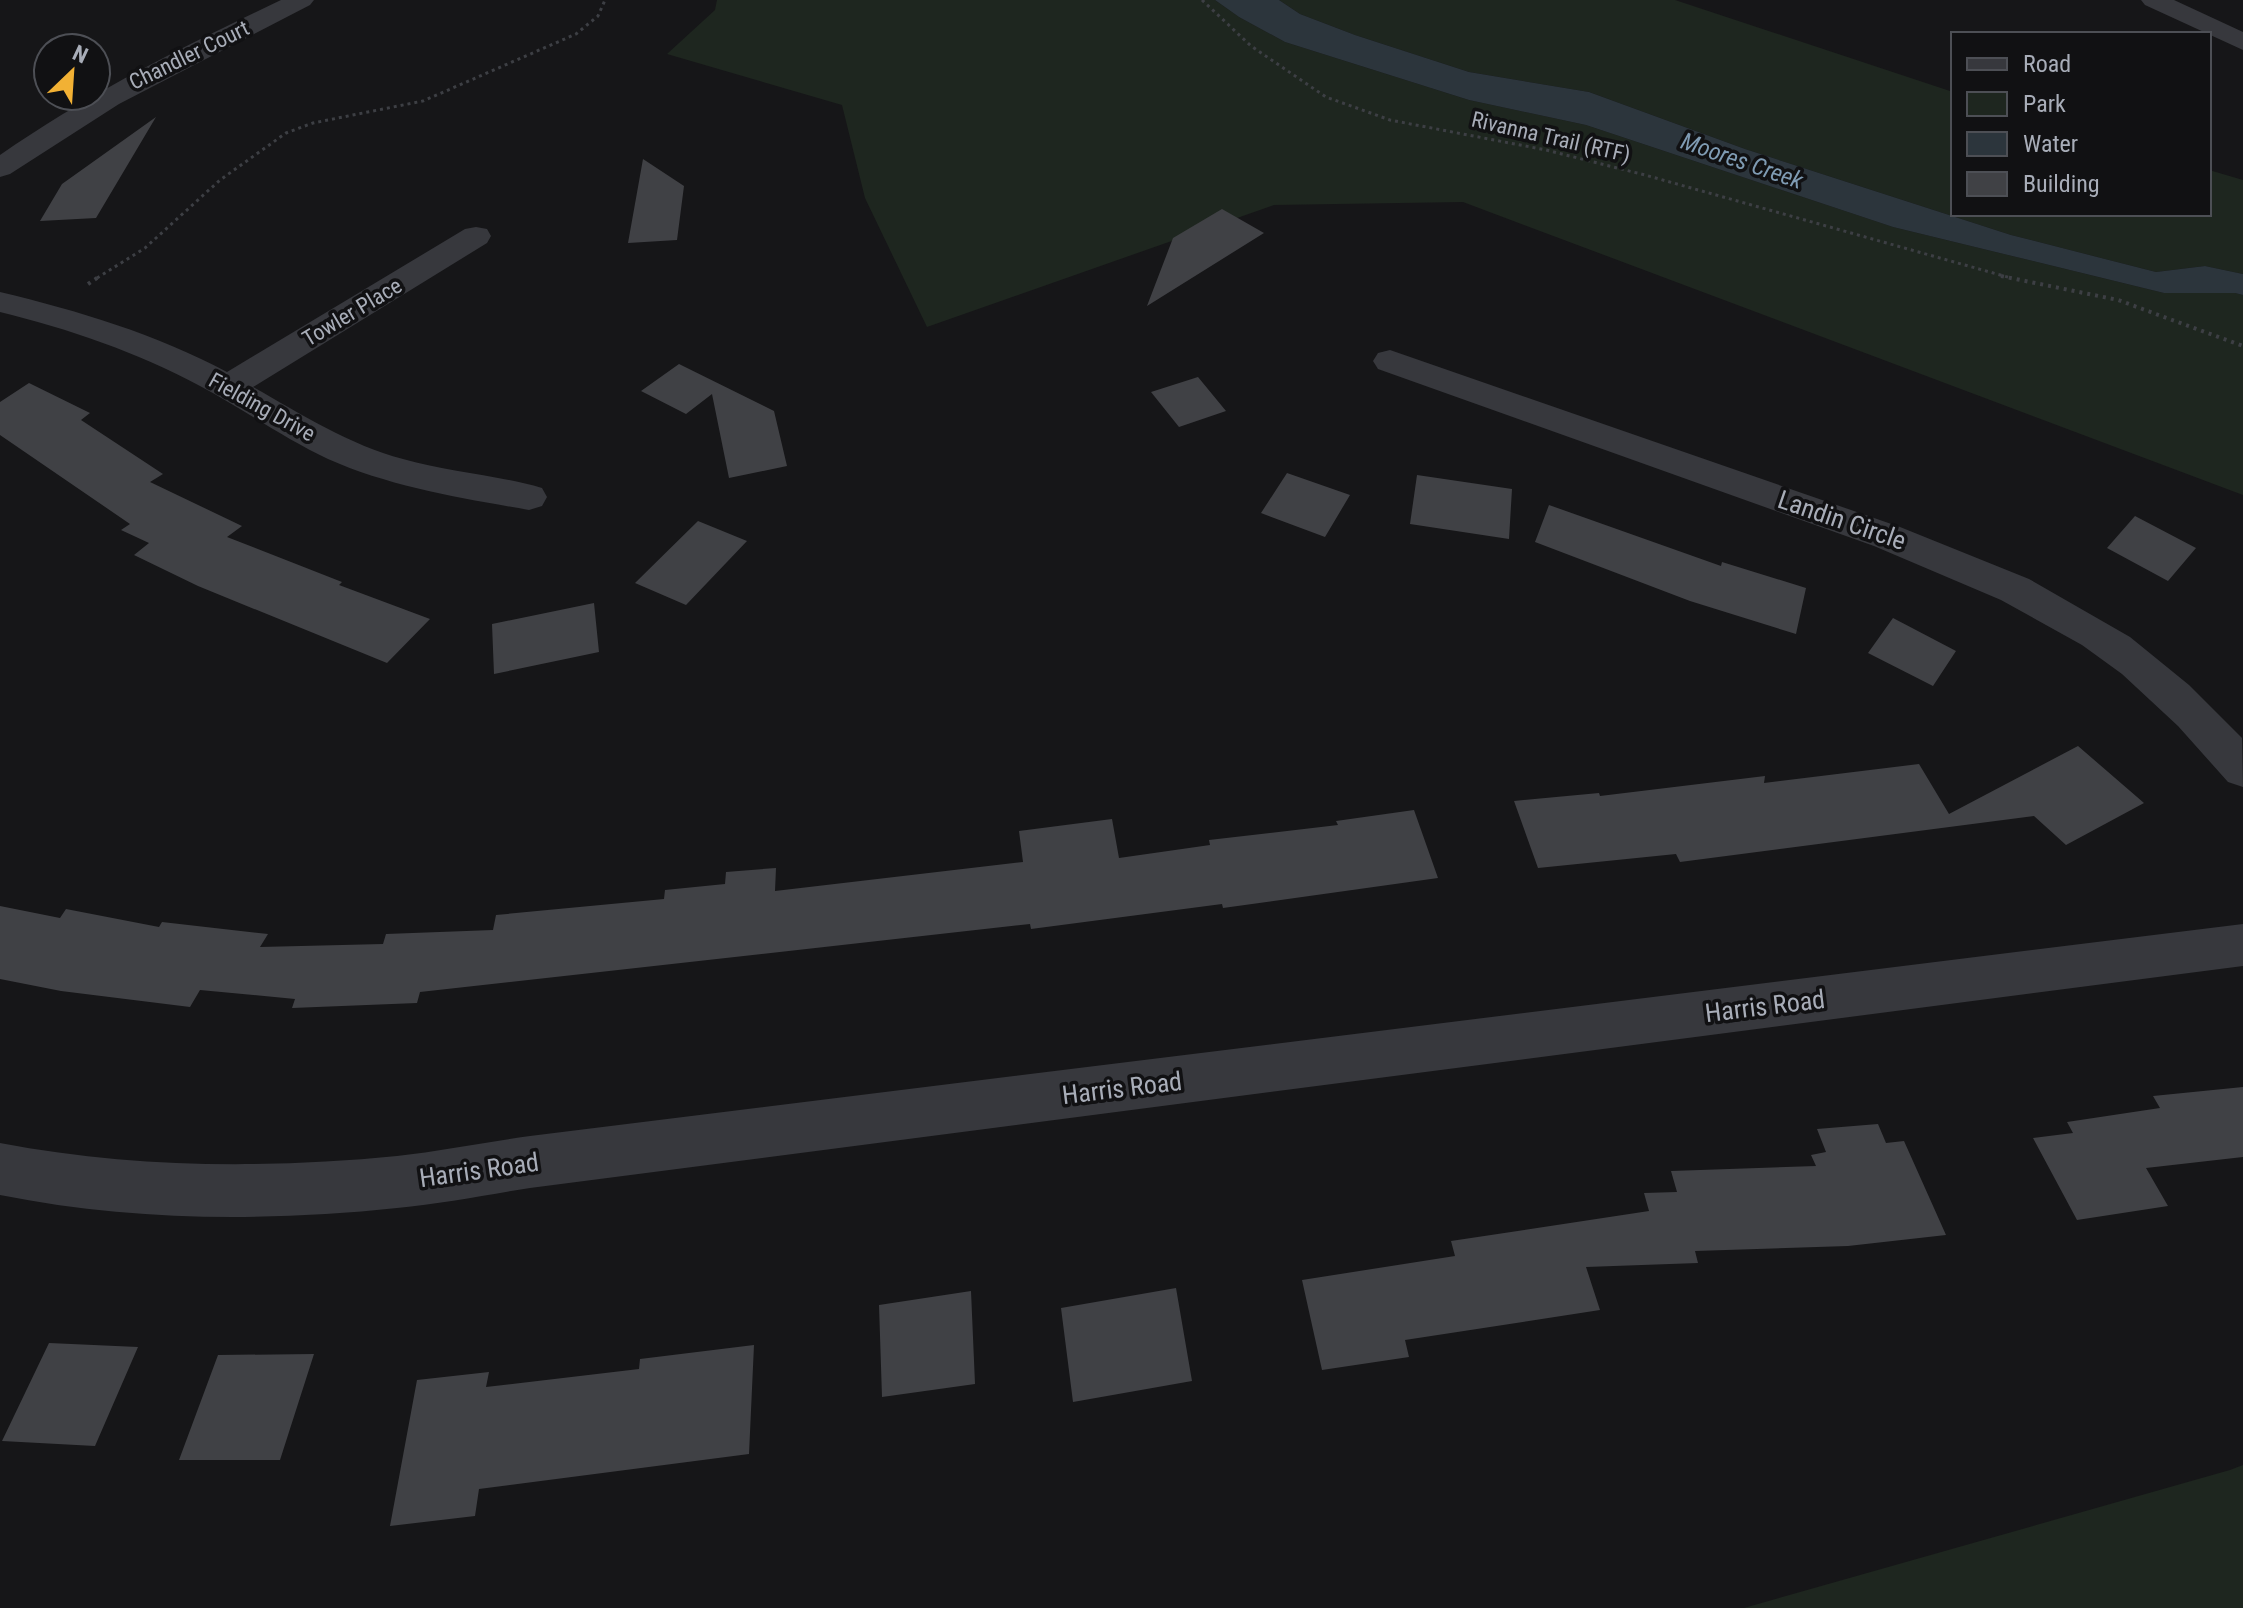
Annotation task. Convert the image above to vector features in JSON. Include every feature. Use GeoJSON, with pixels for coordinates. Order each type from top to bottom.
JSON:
{"type":"FeatureCollection","features":[{"type":"Feature","properties":{"kind":"street","name":"Chandler Court"},"geometry":{"type":"LineString","coordinates":[[0,168],[41,138],[145,75],[301,0]]}},
{"type":"Feature","properties":{"kind":"street"},"geometry":{"type":"LineString","coordinates":[[2154,0],[2188,19],[2243,42]]}},
{"type":"Feature","properties":{"kind":"street","name":"Towler Place"},"geometry":{"type":"LineString","coordinates":[[228,387],[476,236]]}},
{"type":"Feature","properties":{"kind":"street","name":"Fielding Drive"},"geometry":{"type":"LineString","coordinates":[[0,302],[47,312],[114,334],[191,367],[304,432],[363,460],[435,480],[529,497]]}},
{"type":"Feature","properties":{"kind":"street","name":"Landin Circle"},"geometry":{"type":"LineString","coordinates":[[1390,361],[1930,551],[2018,591],[2097,635],[2224,746],[2243,769]]}},
{"type":"Feature","properties":{"kind":"street","name":"Harris Road"},"geometry":{"type":"LineString","coordinates":[[0,1169],[73,1183],[230,1192],[397,1182],[530,1162],[2243,945]]}},
{"type":"Feature","properties":{"kind":"path"},"geometry":{"type":"LineString","coordinates":[[84,287],[145,248],[220,180],[286,133],[313,123],[380,111],[450,91],[576,34],[593,22],[603,10],[605,0]]}},
{"type":"Feature","properties":{"kind":"path","name":"Rivanna Trail (RTF)"},"geometry":{"type":"LineString","coordinates":[[1202,0],[1251,46],[1326,97],[1390,120],[1546,150],[1660,179],[1989,274],[2118,300],[2243,346]]}},
{"type":"Feature","properties":{"kind":"green space"},"geometry":{"type":"Polygon","coordinates":[[[717,0],[1215,0],[1285,42],[1469,100],[1586,125],[1893,227],[2164,293],[2243,295],[2243,495],[1463,202],[1274,205],[927,327],[865,198],[842,105],[667,54],[715,10],[717,0]]]}},
{"type":"Feature","properties":{"kind":"green space"},"geometry":{"type":"Polygon","coordinates":[[[1279,0],[1675,0],[1951,91],[1951,216],[1745,149],[1589,92],[1469,72],[1300,14],[1279,0]]]}},
{"type":"Feature","properties":{"kind":"green space"},"geometry":{"type":"Polygon","coordinates":[[[2211,171],[2243,180],[2243,274],[2205,266],[2156,272],[2011,235],[1952,216],[2211,216],[2211,171]]]}},
{"type":"Feature","properties":{"kind":"green space"},"geometry":{"type":"Polygon","coordinates":[[[2243,1465],[2243,1608],[1744,1608],[2230,1470],[2243,1465]]]}},
{"type":"Feature","properties":{"kind":"water","name":"Moores Creek"},"geometry":{"type":"Polygon","coordinates":[[[1215,0],[1279,0],[1300,14],[1355,35],[1469,72],[1589,92],[1745,149],[2011,235],[2156,272],[2205,266],[2243,274],[2243,295],[2164,293],[1893,227],[1586,125],[1469,100],[1285,42],[1215,0]]]}},
{"type":"Feature","properties":{"kind":"building"},"geometry":{"type":"Polygon","coordinates":[[[156,117],[96,218],[40,221],[62,184],[156,117]]]}},
{"type":"Feature","properties":{"kind":"building"},"geometry":{"type":"Polygon","coordinates":[[[643,159],[684,186],[677,240],[628,243],[643,159]]]}},
{"type":"Feature","properties":{"kind":"building"},"geometry":{"type":"Polygon","coordinates":[[[1222,209],[1264,233],[1147,306],[1173,238],[1222,209]]]}},
{"type":"Feature","properties":{"kind":"building"},"geometry":{"type":"Polygon","coordinates":[[[679,364],[774,411],[787,466],[729,478],[712,394],[686,414],[641,391],[679,364]]]}},
{"type":"Feature","properties":{"kind":"building"},"geometry":{"type":"Polygon","coordinates":[[[1198,377],[1226,411],[1179,427],[1151,392],[1198,377]]]}},
{"type":"Feature","properties":{"kind":"building"},"geometry":{"type":"Polygon","coordinates":[[[29,383],[90,413],[81,420],[163,474],[150,482],[242,526],[227,537],[342,582],[339,585],[430,619],[387,663],[198,586],[134,555],[149,543],[121,530],[130,524],[0,435],[0,402],[29,383]]]}},
{"type":"Feature","properties":{"kind":"building"},"geometry":{"type":"Polygon","coordinates":[[[1287,473],[1350,495],[1325,537],[1261,513],[1287,473]]]}},
{"type":"Feature","properties":{"kind":"building"},"geometry":{"type":"Polygon","coordinates":[[[1417,475],[1512,489],[1509,539],[1410,524],[1417,475]]]}},
{"type":"Feature","properties":{"kind":"building"},"geometry":{"type":"Polygon","coordinates":[[[1549,505],[1721,566],[1722,562],[1806,588],[1796,634],[1690,601],[1535,542],[1549,505]]]}},
{"type":"Feature","properties":{"kind":"building"},"geometry":{"type":"Polygon","coordinates":[[[2135,516],[2196,548],[2168,581],[2107,548],[2135,516]]]}},
{"type":"Feature","properties":{"kind":"building"},"geometry":{"type":"Polygon","coordinates":[[[698,521],[747,541],[686,605],[635,583],[698,521]]]}},
{"type":"Feature","properties":{"kind":"building"},"geometry":{"type":"Polygon","coordinates":[[[594,603],[599,652],[494,674],[492,624],[594,603]]]}},
{"type":"Feature","properties":{"kind":"building"},"geometry":{"type":"Polygon","coordinates":[[[1893,618],[1956,651],[1933,686],[1868,653],[1893,618]]]}},
{"type":"Feature","properties":{"kind":"building"},"geometry":{"type":"Polygon","coordinates":[[[2078,746],[2144,803],[2066,845],[2034,816],[1680,862],[1676,854],[1538,868],[1514,801],[1599,793],[1600,796],[1765,776],[1764,783],[1919,764],[1949,814],[2078,746]]]}},
{"type":"Feature","properties":{"kind":"building"},"geometry":{"type":"Polygon","coordinates":[[[1414,810],[1438,878],[1223,908],[1222,904],[1031,929],[1030,924],[420,992],[417,1003],[292,1008],[295,999],[200,990],[190,1007],[61,991],[0,979],[0,906],[60,918],[66,909],[159,927],[162,922],[268,934],[260,947],[383,944],[386,934],[493,930],[496,915],[664,899],[665,890],[725,884],[726,872],[776,868],[775,891],[1023,862],[1019,831],[1112,819],[1119,858],[1210,845],[1209,840],[1338,825],[1336,821],[1414,810]]]}},
{"type":"Feature","properties":{"kind":"building"},"geometry":{"type":"Polygon","coordinates":[[[2243,1087],[2243,1157],[2146,1168],[2168,1206],[2077,1220],[2033,1138],[2073,1133],[2067,1122],[2160,1108],[2153,1096],[2243,1087]]]}},
{"type":"Feature","properties":{"kind":"building"},"geometry":{"type":"Polygon","coordinates":[[[1878,1124],[1886,1143],[1904,1141],[1946,1235],[1848,1246],[1695,1251],[1698,1263],[1586,1267],[1600,1310],[1405,1340],[1409,1357],[1322,1370],[1302,1280],[1455,1256],[1451,1241],[1649,1211],[1644,1193],[1677,1192],[1671,1171],[1816,1166],[1811,1155],[1826,1152],[1817,1129],[1878,1124]]]}},
{"type":"Feature","properties":{"kind":"building"},"geometry":{"type":"Polygon","coordinates":[[[1176,1288],[1192,1381],[1073,1402],[1061,1308],[1176,1288]]]}},
{"type":"Feature","properties":{"kind":"building"},"geometry":{"type":"Polygon","coordinates":[[[971,1291],[975,1384],[882,1397],[879,1305],[971,1291]]]}},
{"type":"Feature","properties":{"kind":"building"},"geometry":{"type":"Polygon","coordinates":[[[49,1343],[138,1347],[95,1446],[2,1441],[49,1343]]]}},
{"type":"Feature","properties":{"kind":"building"},"geometry":{"type":"Polygon","coordinates":[[[754,1345],[749,1454],[479,1489],[475,1516],[390,1526],[417,1380],[489,1372],[486,1387],[639,1369],[640,1359],[754,1345]]]}},
{"type":"Feature","properties":{"kind":"building"},"geometry":{"type":"Polygon","coordinates":[[[314,1354],[280,1460],[179,1460],[218,1355],[314,1354]]]}}]}
